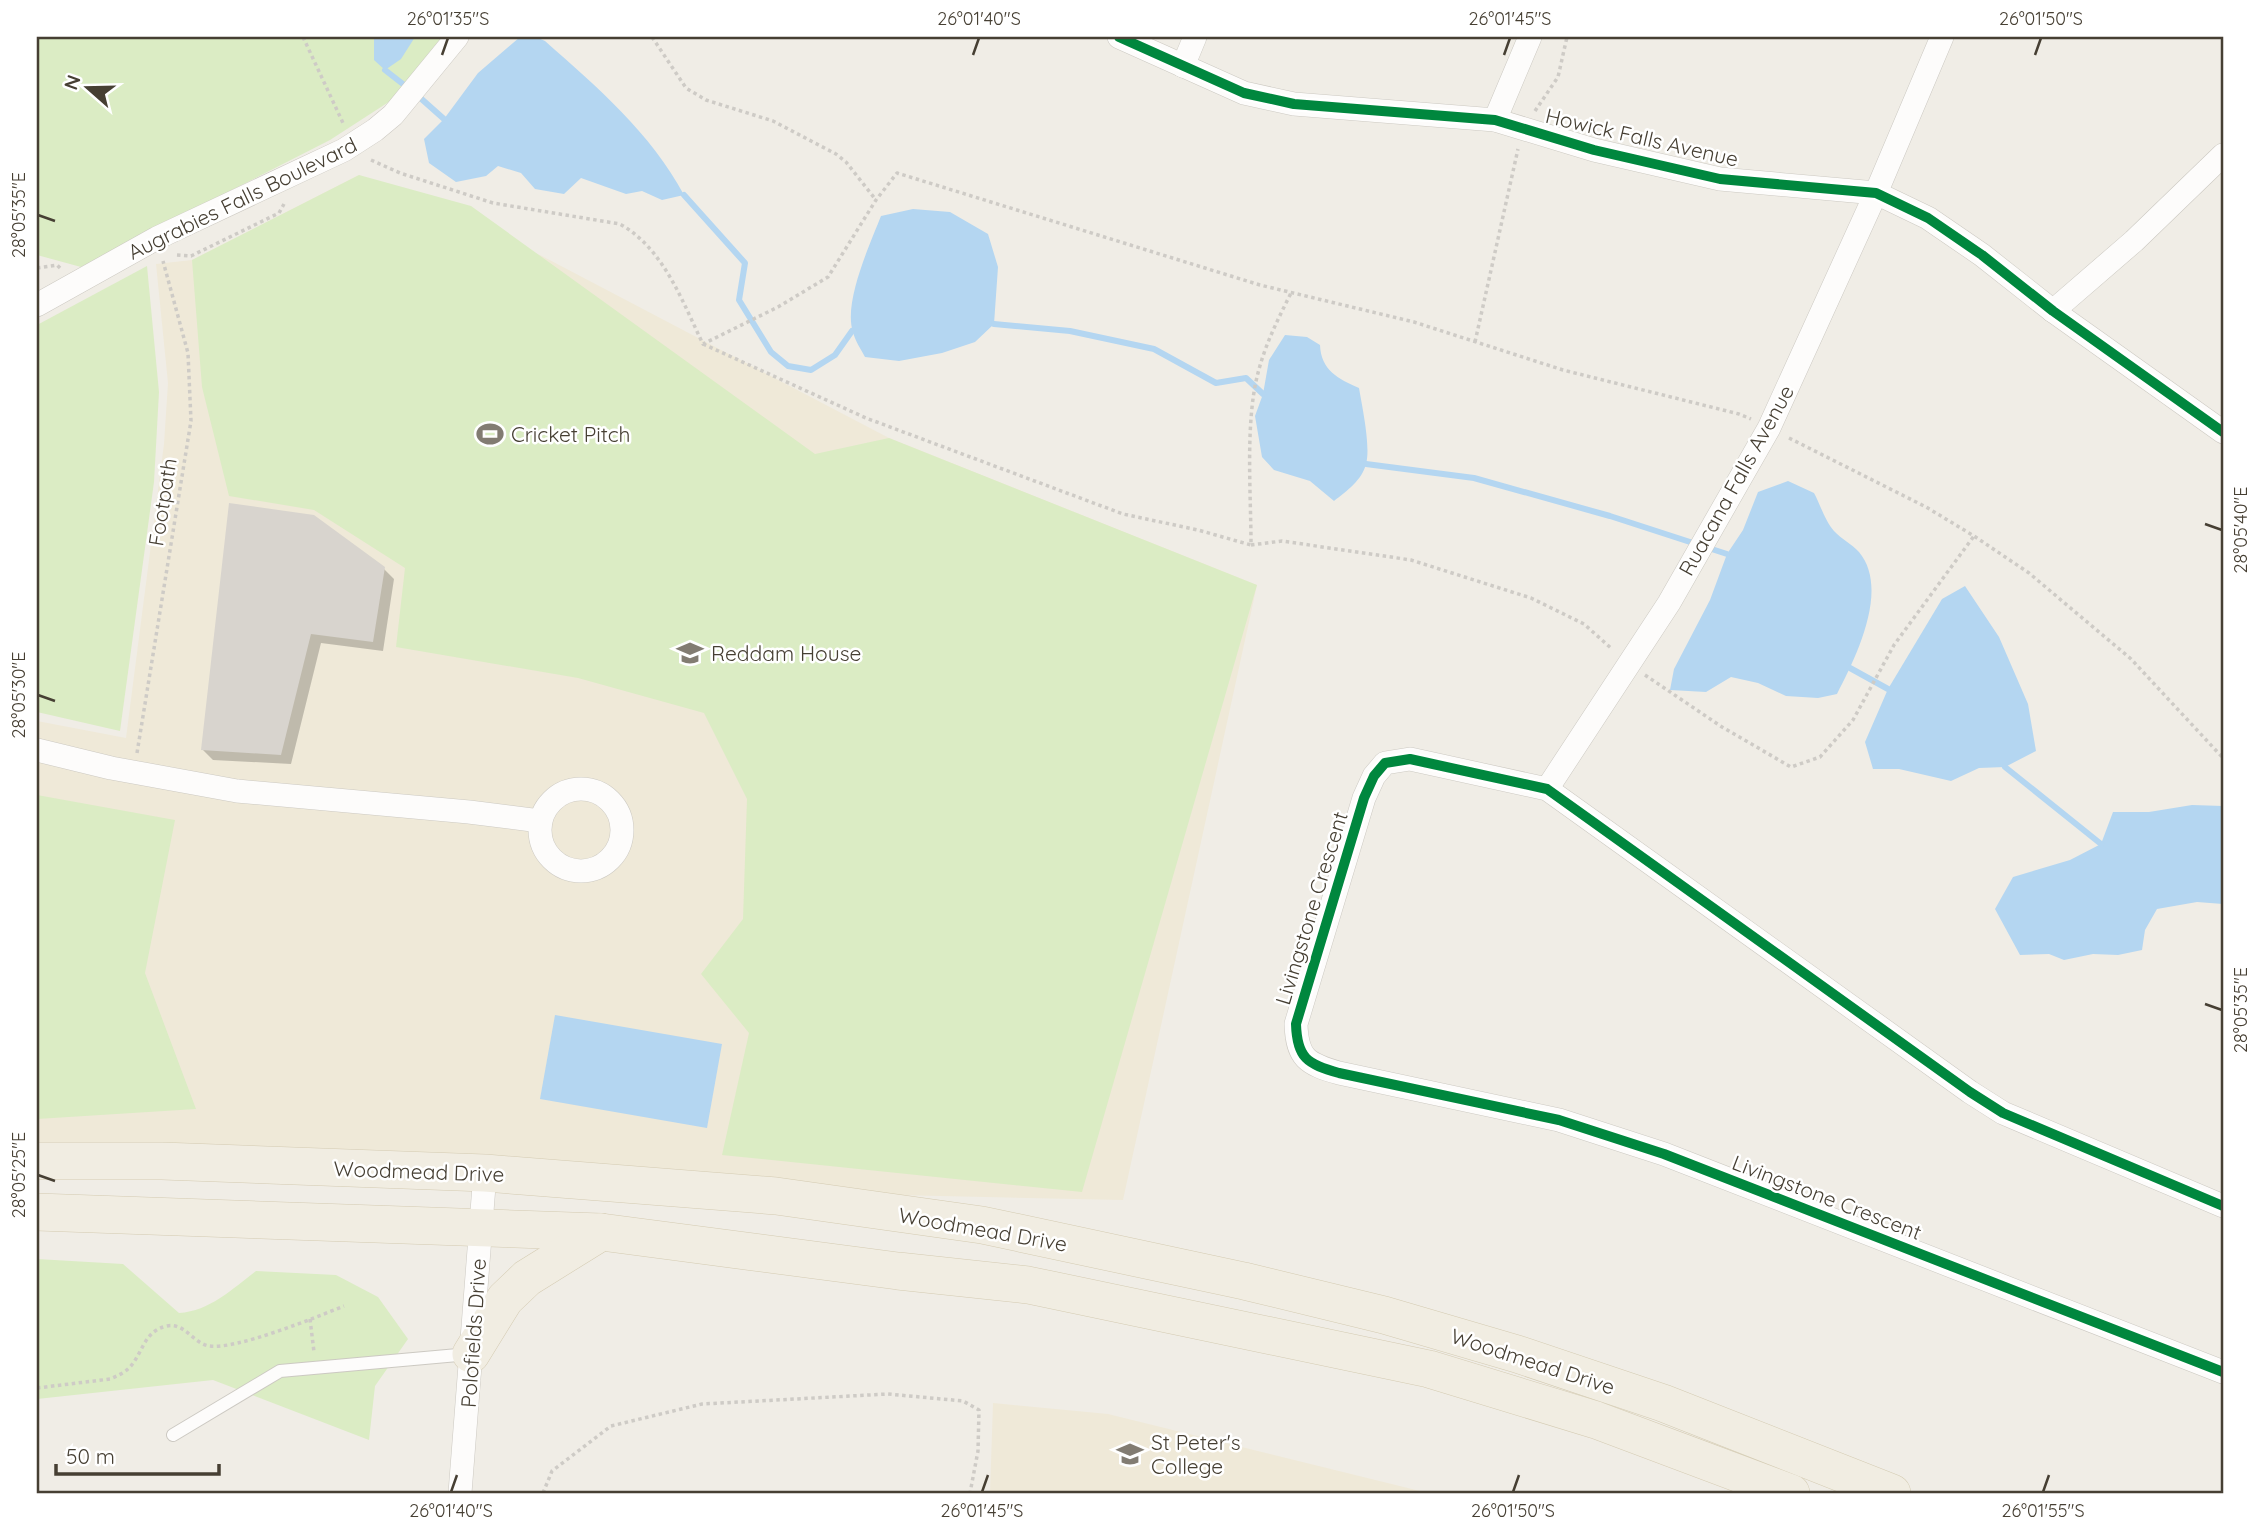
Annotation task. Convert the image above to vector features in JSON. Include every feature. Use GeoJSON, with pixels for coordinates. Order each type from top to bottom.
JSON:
{"type":"FeatureCollection","features":[{"type":"Feature","properties":{"kind":"main road","name":"Woodmead Drive"},"geometry":{"type":"LineString","coordinates":[[37,1161],[162,1161],[485,1173],[776,1196],[982,1225],[1244,1281],[1384,1315],[1517,1354],[1663,1402],[1892,1493]]}},
{"type":"Feature","properties":{"kind":"main road","name":"Woodmead Drive"},"geometry":{"type":"LineString","coordinates":[[37,1212],[601,1232],[898,1271],[1028,1285],[1429,1369],[1596,1420],[1791,1493]]}},
{"type":"Feature","properties":{"kind":"main road"},"geometry":{"type":"LineString","coordinates":[[471,1354],[505,1299],[527,1278],[601,1232]]}},
{"type":"Feature","properties":{"kind":"street","name":"Augrabies Falls Boulevard"},"geometry":{"type":"LineString","coordinates":[[37,304],[157,238],[353,144],[393,115],[457,37]]}},
{"type":"Feature","properties":{"kind":"street","name":"Howick Falls Avenue"},"geometry":{"type":"LineString","coordinates":[[1119,37],[1244,93],[1294,104],[1495,120],[1594,150],[1720,179],[1875,193],[1928,218],[2223,432]]}},
{"type":"Feature","properties":{"kind":"street"},"geometry":{"type":"LineString","coordinates":[[1183,66],[1195,37]]}},
{"type":"Feature","properties":{"kind":"street"},"geometry":{"type":"LineString","coordinates":[[1495,120],[1530,37]]}},
{"type":"Feature","properties":{"kind":"street","name":"Ruacana Falls Avenue"},"geometry":{"type":"LineString","coordinates":[[1547,789],[1669,603],[1769,428],[1942,37]]}},
{"type":"Feature","properties":{"kind":"street"},"geometry":{"type":"LineString","coordinates":[[2053,311],[2134,241],[2223,155]]}},
{"type":"Feature","properties":{"kind":"street"},"geometry":{"type":"LineString","coordinates":[[37,750],[237,792],[469,812],[540,821]]}},
{"type":"Feature","properties":{"kind":"street","name":"Livingstone Crescent"},"geometry":{"type":"LineString","coordinates":[[2223,1206],[2003,1113],[1970,1093],[1547,789],[1410,759],[1385,763],[1374,776],[1364,798],[1296,1024],[1297,1043],[1303,1057],[1321,1068],[1339,1073],[1559,1120],[1664,1154],[2223,1372]]}},
{"type":"Feature","properties":{"kind":"street","name":"Polofields Drive"},"geometry":{"type":"LineString","coordinates":[[460,1493],[485,1173]]}},
{"type":"Feature","properties":{"kind":"lane"},"geometry":{"type":"LineString","coordinates":[[173,1435],[280,1371],[471,1354]]}},
{"type":"Feature","properties":{"kind":"path"},"geometry":{"type":"LineString","coordinates":[[303,37],[361,159],[374,161],[400,173],[494,203],[620,224],[636,233],[667,271],[703,344],[866,418],[1124,514],[1251,545],[1282,541],[1423,564],[1531,598],[1584,624],[1628,663],[1723,727],[1791,767],[1821,757],[1853,720],[1894,645],[1974,536]]}},
{"type":"Feature","properties":{"kind":"path"},"geometry":{"type":"LineString","coordinates":[[652,37],[678,79],[693,93],[773,121],[836,153],[876,200]]}},
{"type":"Feature","properties":{"kind":"path"},"geometry":{"type":"LineString","coordinates":[[1475,342],[1523,128],[1558,77],[1567,37]]}},
{"type":"Feature","properties":{"kind":"path"},"geometry":{"type":"LineString","coordinates":[[703,344],[828,277],[876,200],[897,173],[1291,293],[1414,322],[1563,370],[1739,414],[1926,508],[2029,573],[2131,659],[2223,758]]}},
{"type":"Feature","properties":{"kind":"path"},"geometry":{"type":"LineString","coordinates":[[1251,545],[1252,403],[1258,373],[1274,327],[1291,293]]}},
{"type":"Feature","properties":{"kind":"path"},"geometry":{"type":"LineString","coordinates":[[37,1388],[110,1379],[130,1367],[148,1337],[165,1326],[183,1328],[195,1340],[209,1346],[225,1345],[283,1329],[344,1307]]}},
{"type":"Feature","properties":{"kind":"path"},"geometry":{"type":"LineString","coordinates":[[310,1319],[315,1368]]}},
{"type":"Feature","properties":{"kind":"path"},"geometry":{"type":"LineString","coordinates":[[543,1493],[552,1471],[611,1426],[702,1404],[888,1394],[963,1401],[979,1410],[978,1451],[970,1493]]}},
{"type":"Feature","properties":{"kind":"shaded area","name":"Reddam House"},"geometry":{"type":"Polygon","coordinates":[[[359,175],[542,256],[889,438],[1257,585],[1123,1200],[37,1176],[37,721],[126,738],[164,444],[168,383],[156,264],[192,260],[359,175]]]}},
{"type":"Feature","properties":{"kind":"shaded area","name":"St Peter's College"},"geometry":{"type":"Polygon","coordinates":[[[993,1403],[1108,1414],[1428,1493],[990,1493],[993,1403]]]}},
{"type":"Feature","properties":{"kind":"green space"},"geometry":{"type":"Polygon","coordinates":[[[37,37],[443,37],[398,96],[330,140],[81,267],[37,255],[37,37]]]}},
{"type":"Feature","properties":{"kind":"green space"},"geometry":{"type":"Polygon","coordinates":[[[359,175],[471,206],[815,454],[889,438],[1257,585],[1082,1192],[722,1155],[749,1033],[701,974],[743,919],[747,799],[704,713],[578,678],[396,647],[405,568],[314,510],[229,496],[202,387],[192,260],[359,175]]]}},
{"type":"Feature","properties":{"kind":"green space"},"geometry":{"type":"Polygon","coordinates":[[[147,266],[159,392],[154,482],[120,731],[37,712],[37,325],[147,266]]]}},
{"type":"Feature","properties":{"kind":"green space"},"geometry":{"type":"Polygon","coordinates":[[[37,795],[175,820],[145,973],[196,1109],[37,1119],[37,795]]]}},
{"type":"Feature","properties":{"kind":"green space"},"geometry":{"type":"Polygon","coordinates":[[[37,1259],[123,1264],[179,1313],[211,1304],[256,1271],[336,1275],[378,1297],[408,1339],[375,1386],[369,1440],[213,1380],[37,1399],[37,1259]]]}},
{"type":"Feature","properties":{"kind":"water"},"geometry":{"type":"Polygon","coordinates":[[[374,37],[415,37],[401,59],[385,70],[374,60],[374,37]]]}},
{"type":"Feature","properties":{"kind":"water"},"geometry":{"type":"Polygon","coordinates":[[[520,37],[536,37],[545,41],[622,112],[656,151],[684,195],[662,200],[642,191],[626,194],[581,178],[564,194],[535,189],[521,173],[498,166],[486,176],[456,182],[429,163],[424,139],[444,119],[478,73],[520,37]]]}},
{"type":"Feature","properties":{"kind":"water"},"geometry":{"type":"Polygon","coordinates":[[[913,209],[950,212],[988,234],[998,267],[994,324],[975,342],[942,353],[899,361],[865,357],[855,339],[851,320],[859,274],[881,216],[913,209]]]}},
{"type":"Feature","properties":{"kind":"water"},"geometry":{"type":"Polygon","coordinates":[[[1285,335],[1307,337],[1320,345],[1327,367],[1344,381],[1359,388],[1367,437],[1366,464],[1358,480],[1334,501],[1310,481],[1274,470],[1262,457],[1255,416],[1263,394],[1269,360],[1285,335]]]}},
{"type":"Feature","properties":{"kind":"water"},"geometry":{"type":"Polygon","coordinates":[[[1788,481],[1814,493],[1831,527],[1859,552],[1868,567],[1871,603],[1867,623],[1837,694],[1818,698],[1786,696],[1758,683],[1731,677],[1706,692],[1670,690],[1674,669],[1710,600],[1727,554],[1743,530],[1758,492],[1788,481]]]}},
{"type":"Feature","properties":{"kind":"water"},"geometry":{"type":"Polygon","coordinates":[[[1965,586],[1999,637],[2028,704],[2036,751],[2005,767],[1979,768],[1951,781],[1899,769],[1873,769],[1865,742],[1888,689],[1942,599],[1965,586]]]}},
{"type":"Feature","properties":{"kind":"water"},"geometry":{"type":"Polygon","coordinates":[[[2192,805],[2223,806],[2223,904],[2197,902],[2157,909],[2145,930],[2142,950],[2118,955],[2093,954],[2064,960],[2049,954],[2020,955],[1995,909],[2013,877],[2070,860],[2101,844],[2113,812],[2149,812],[2192,805]]]}},
{"type":"Feature","properties":{"kind":"water"},"geometry":{"type":"Polygon","coordinates":[[[555,1015],[722,1044],[707,1128],[540,1099],[555,1015]]]}},
{"type":"Feature","properties":{"kind":"building"},"geometry":{"type":"Polygon","coordinates":[[[229,503],[314,515],[385,567],[373,642],[311,634],[281,755],[201,750],[229,503]]]}},
{"type":"Feature","properties":{"kind":"waterway"},"geometry":{"type":"LineString","coordinates":[[385,70],[408,88]]}},
{"type":"Feature","properties":{"kind":"waterway"},"geometry":{"type":"LineString","coordinates":[[417,95],[444,119]]}},
{"type":"Feature","properties":{"kind":"waterway"},"geometry":{"type":"LineString","coordinates":[[684,195],[745,263],[739,300],[771,352],[788,366],[811,370],[835,355],[852,331]]}},
{"type":"Feature","properties":{"kind":"waterway"},"geometry":{"type":"LineString","coordinates":[[994,324],[1070,331],[1154,349],[1216,383],[1246,378],[1263,394]]}},
{"type":"Feature","properties":{"kind":"waterway"},"geometry":{"type":"LineString","coordinates":[[1366,464],[1474,478],[1610,516],[1727,554]]}},
{"type":"Feature","properties":{"kind":"waterway"},"geometry":{"type":"LineString","coordinates":[[1850,668],[1888,689]]}},
{"type":"Feature","properties":{"kind":"waterway"},"geometry":{"type":"LineString","coordinates":[[2005,767],[2101,844]]}},
{"type":"Feature","properties":{"kind":"cycle path"},"geometry":{"type":"LineString","coordinates":[[1119,37],[1244,93],[1294,104],[1495,120],[1594,150],[1720,179],[1876,193],[1928,218],[1982,255],[2053,311],[2223,432]]}},
{"type":"Feature","properties":{"kind":"cycle path"},"geometry":{"type":"LineString","coordinates":[[2223,1206],[2003,1113],[1547,789],[1410,759],[1385,763],[1374,776],[1364,798],[1296,1024],[1299,1045],[1312,1063],[1339,1073],[1559,1120],[1664,1154],[2223,1372]]}},
{"type":"Feature","properties":{"kind":"place","name":"Cricket Pitch"},"geometry":{"type":"Point","coordinates":[490,434]}},
{"type":"Feature","properties":{"kind":"place","name":"Reddam House"},"geometry":{"type":"Point","coordinates":[690,653]}},
{"type":"Feature","properties":{"kind":"place","name":"St Peter's College"},"geometry":{"type":"Point","coordinates":[1130,1454]}}]}
